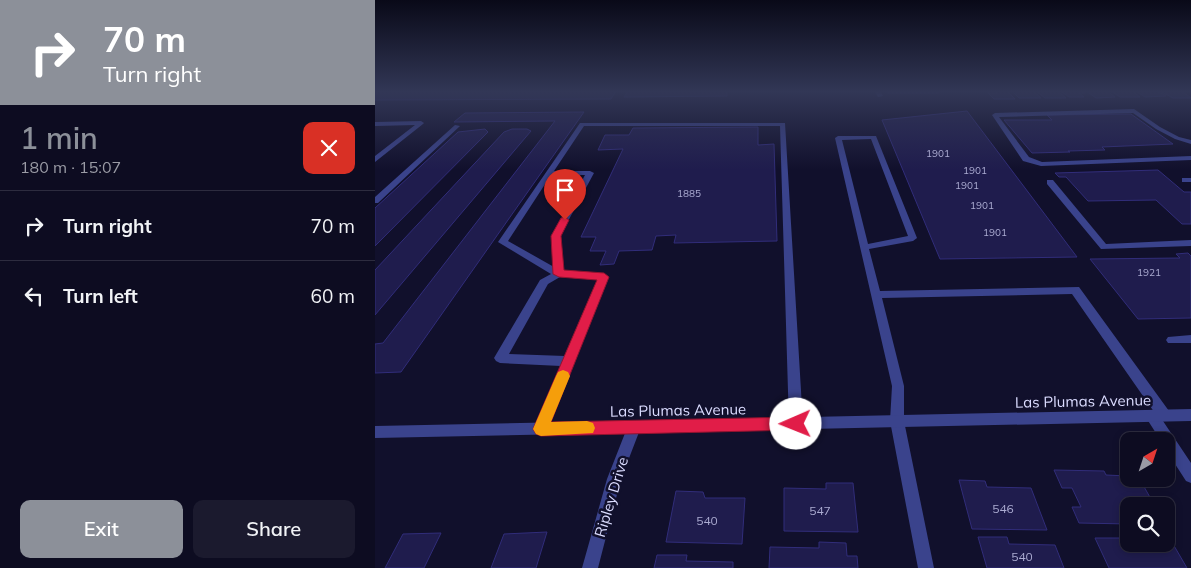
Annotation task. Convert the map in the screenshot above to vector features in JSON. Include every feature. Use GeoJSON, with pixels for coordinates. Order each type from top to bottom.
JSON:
{"type":"FeatureCollection","features":[{"type":"Feature","properties":{"kind":"street"},"geometry":{"type":"LineString","coordinates":[[997,118],[1026,159],[1041,164],[1191,158]]}},
{"type":"Feature","properties":{"kind":"street"},"geometry":{"type":"LineString","coordinates":[[1144,118],[1165,131],[1191,142]]}},
{"type":"Feature","properties":{"kind":"street"},"geometry":{"type":"LineString","coordinates":[[375,124],[421,123],[375,160]]}},
{"type":"Feature","properties":{"kind":"street"},"geometry":{"type":"LineString","coordinates":[[541,429],[604,277],[559,274],[503,242],[582,124],[783,124],[796,424]]}},
{"type":"Feature","properties":{"kind":"street"},"geometry":{"type":"LineString","coordinates":[[375,201],[457,126]]}},
{"type":"Feature","properties":{"kind":"street"},"geometry":{"type":"LineString","coordinates":[[865,247],[913,238],[874,137],[838,138],[898,386],[897,421],[926,568]]}},
{"type":"Feature","properties":{"kind":"street"},"geometry":{"type":"LineString","coordinates":[[549,173],[590,173],[556,236],[559,274]]}},
{"type":"Feature","properties":{"kind":"street"},"geometry":{"type":"LineString","coordinates":[[1050,182],[1104,247],[1191,243]]}},
{"type":"Feature","properties":{"kind":"street"},"geometry":{"type":"LineString","coordinates":[[559,274],[544,282],[500,358],[570,357]]}},
{"type":"Feature","properties":{"kind":"street"},"geometry":{"type":"LineString","coordinates":[[876,295],[1075,290],[1158,416],[1191,476]]}},
{"type":"Feature","properties":{"kind":"street"},"geometry":{"type":"LineString","coordinates":[[1172,340],[1191,339]]}},
{"type":"Feature","properties":{"kind":"street","name":"Las Plumas Avenue"},"geometry":{"type":"LineString","coordinates":[[375,432],[1191,415]]}},
{"type":"Feature","properties":{"kind":"street","name":"Ripley Drive"},"geometry":{"type":"LineString","coordinates":[[590,568],[614,479],[634,427]]}},
{"type":"Feature","properties":{"kind":"building"},"geometry":{"type":"Polygon","coordinates":[[[459,118],[580,118],[401,372],[375,373],[375,344],[383,343],[555,121],[454,122],[459,118]]]}},
{"type":"Feature","properties":{"kind":"building"},"geometry":{"type":"Polygon","coordinates":[[[906,118],[972,118],[1077,257],[940,259],[882,120],[906,118]]]}},
{"type":"Feature","properties":{"kind":"building"},"geometry":{"type":"Polygon","coordinates":[[[1050,118],[1136,118],[1173,144],[1102,147],[1105,150],[1032,153],[1004,120],[1052,120],[1050,118]]]}},
{"type":"Feature","properties":{"kind":"building"},"geometry":{"type":"Polygon","coordinates":[[[758,127],[758,145],[774,144],[777,241],[674,243],[676,235],[656,236],[652,250],[619,251],[614,264],[600,265],[606,251],[590,251],[596,237],[581,237],[623,149],[598,150],[605,135],[629,135],[633,128],[758,127]]]}},
{"type":"Feature","properties":{"kind":"building"},"geometry":{"type":"Polygon","coordinates":[[[485,129],[488,132],[375,246],[375,208],[458,132],[485,129]]]}},
{"type":"Feature","properties":{"kind":"building"},"geometry":{"type":"Polygon","coordinates":[[[512,129],[527,129],[531,131],[375,315],[375,270],[504,132],[512,129]]]}},
{"type":"Feature","properties":{"kind":"building"},"geometry":{"type":"Polygon","coordinates":[[[1158,170],[1184,192],[1191,192],[1191,224],[1182,224],[1156,200],[1088,201],[1066,177],[1059,177],[1055,173],[1158,170]]]}},
{"type":"Feature","properties":{"kind":"building"},"geometry":{"type":"Polygon","coordinates":[[[1188,253],[1191,256],[1191,318],[1138,319],[1090,259],[1180,258],[1176,254],[1188,253]]]}},
{"type":"Feature","properties":{"kind":"building"},"geometry":{"type":"Polygon","coordinates":[[[1054,470],[1104,471],[1106,475],[1120,476],[1120,488],[1145,488],[1150,497],[1120,497],[1120,524],[1079,523],[1072,507],[1081,507],[1072,488],[1062,488],[1054,470]]]}},
{"type":"Feature","properties":{"kind":"building"},"geometry":{"type":"Polygon","coordinates":[[[959,480],[985,481],[987,487],[1031,488],[1047,530],[972,529],[959,480]]]}},
{"type":"Feature","properties":{"kind":"building"},"geometry":{"type":"Polygon","coordinates":[[[826,483],[853,483],[858,532],[784,531],[784,488],[826,489],[826,483]]]}},
{"type":"Feature","properties":{"kind":"building"},"geometry":{"type":"Polygon","coordinates":[[[676,491],[703,492],[705,498],[745,498],[742,544],[666,542],[676,491]]]}},
{"type":"Feature","properties":{"kind":"building"},"geometry":{"type":"Polygon","coordinates":[[[547,532],[536,568],[491,568],[504,534],[547,532]]]}},
{"type":"Feature","properties":{"kind":"building"},"geometry":{"type":"Polygon","coordinates":[[[441,533],[424,568],[385,568],[403,534],[441,533]]]}},
{"type":"Feature","properties":{"kind":"building"},"geometry":{"type":"Polygon","coordinates":[[[978,537],[1007,537],[1009,544],[1055,545],[1064,568],[987,568],[978,537]]]}},
{"type":"Feature","properties":{"kind":"building"},"geometry":{"type":"Polygon","coordinates":[[[1095,538],[1120,538],[1120,552],[1175,552],[1175,547],[1187,568],[1109,568],[1095,538]]]}},
{"type":"Feature","properties":{"kind":"building"},"geometry":{"type":"Polygon","coordinates":[[[819,542],[846,543],[847,556],[857,556],[858,568],[769,568],[770,547],[819,548],[819,542]]]}},
{"type":"Feature","properties":{"kind":"building"},"geometry":{"type":"Polygon","coordinates":[[[657,555],[687,555],[686,561],[733,562],[733,568],[654,568],[657,555]]]}},
{"type":"Feature","properties":{"kind":"slow traffic"},"geometry":{"type":"LineString","coordinates":[[563,376],[541,429],[587,428]]}},
{"type":"Feature","properties":{"kind":"route"},"geometry":{"type":"LineString","coordinates":[[565,220],[556,236],[559,274],[604,277],[541,429],[796,424]]}}]}
